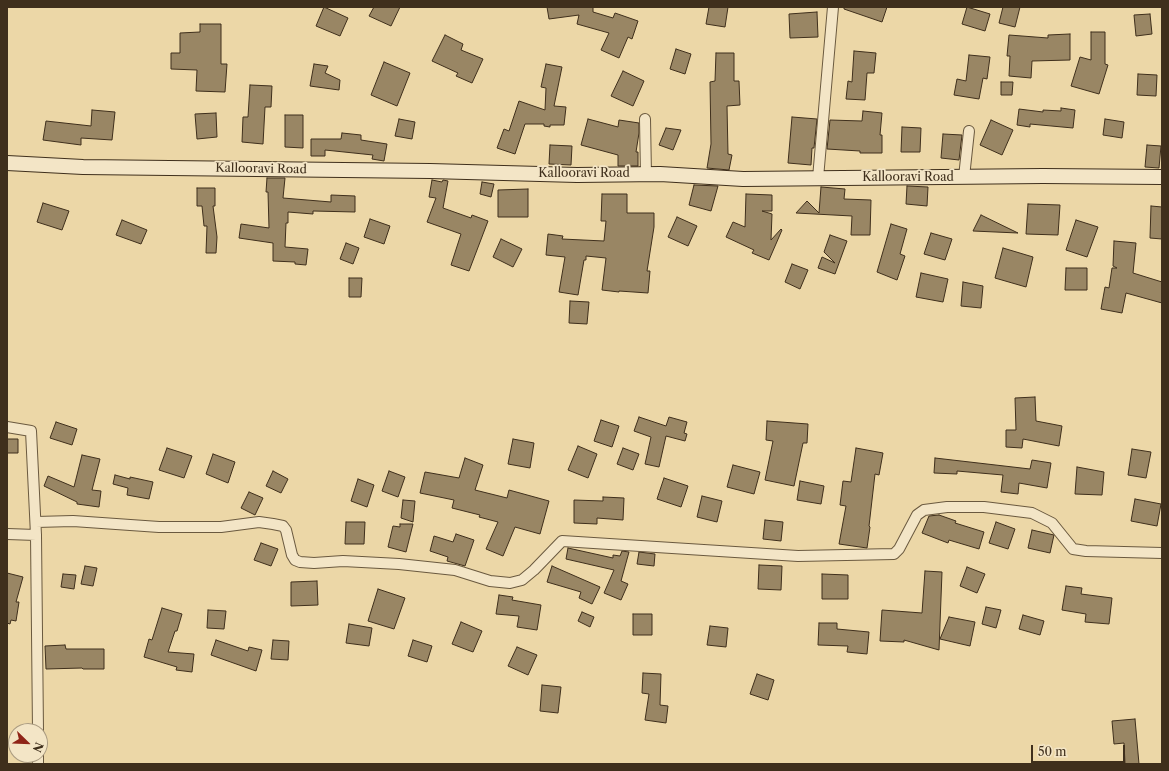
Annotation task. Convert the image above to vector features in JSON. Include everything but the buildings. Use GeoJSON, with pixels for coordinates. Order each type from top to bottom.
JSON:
{"type":"FeatureCollection","features":[{"type":"Feature","properties":{"kind":"main road","name":"Kallooravi Road"},"geometry":{"type":"LineString","coordinates":[[7,163],[83,167],[430,170],[577,175],[646,175],[743,180],[1043,176],[1162,177]]}},
{"type":"Feature","properties":{"kind":"street"},"geometry":{"type":"LineString","coordinates":[[818,178],[833,7]]}},
{"type":"Feature","properties":{"kind":"street"},"geometry":{"type":"LineString","coordinates":[[645,119],[646,175]]}},
{"type":"Feature","properties":{"kind":"street"},"geometry":{"type":"LineString","coordinates":[[964,177],[969,131]]}},
{"type":"Feature","properties":{"kind":"street"},"geometry":{"type":"LineString","coordinates":[[7,427],[31,431],[36,522],[38,723]]}},
{"type":"Feature","properties":{"kind":"street"},"geometry":{"type":"LineString","coordinates":[[36,522],[73,521],[159,527],[221,527],[259,522],[282,526],[286,530],[292,555],[295,560],[300,562],[343,561],[399,564],[455,570],[490,581],[510,583],[522,580],[534,570],[562,541],[798,556],[894,554],[899,550],[917,515],[924,510],[947,506],[984,507],[1032,513],[1052,523],[1073,549],[1086,551],[1162,553]]}},
{"type":"Feature","properties":{"kind":"street"},"geometry":{"type":"LineString","coordinates":[[7,534],[36,535]]}}]}
